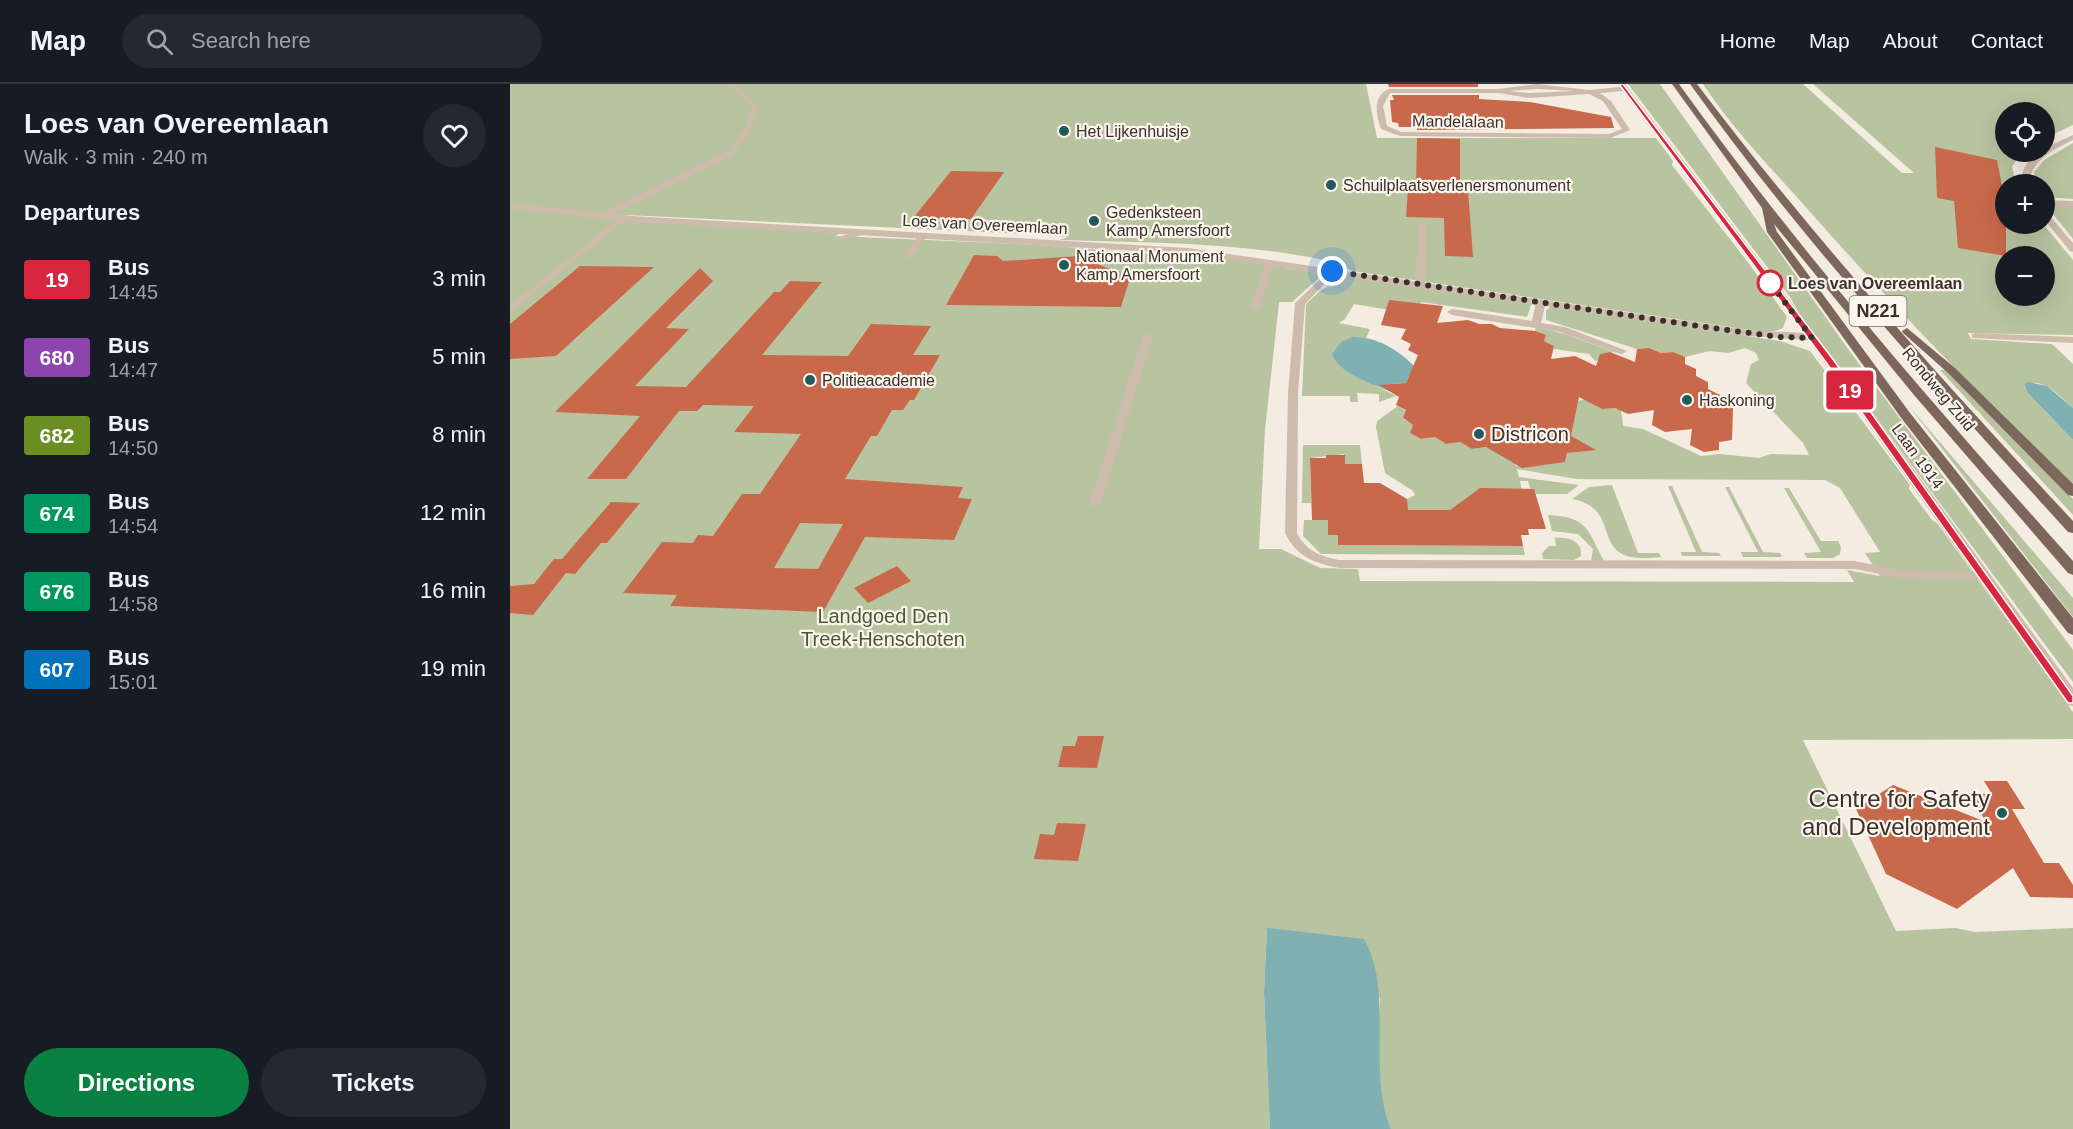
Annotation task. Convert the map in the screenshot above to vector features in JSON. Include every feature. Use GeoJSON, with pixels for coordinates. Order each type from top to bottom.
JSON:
{"type":"FeatureCollection","features":[{"type":"Feature","properties":{"kind":"main road","name":"Rondweg Zuid"},"geometry":{"type":"LineString","coordinates":[[1675,84],[1763,202],[1863,325],[2073,570]]}},
{"type":"Feature","properties":{"kind":"main road","name":"Rondweg Zuid"},"geometry":{"type":"LineString","coordinates":[[1693,84],[1745,153],[1859,290],[2073,529]]}},
{"type":"Feature","properties":{"kind":"main road","name":"N221"},"geometry":{"type":"LineString","coordinates":[[1763,202],[1772,232],[1852,344],[2073,629]]}},
{"type":"Feature","properties":{"kind":"main road","name":"N221"},"geometry":{"type":"LineString","coordinates":[[1859,290],[1952,370],[2073,492]]}},
{"type":"Feature","properties":{"kind":"street","name":"Laan 1914"},"geometry":{"type":"LineString","coordinates":[[1590,87],[1623,87],[1812,338],[2073,700]]}},
{"type":"Feature","properties":{"kind":"street","name":"Mandelalaan"},"geometry":{"type":"LineString","coordinates":[[1590,87],[1605,97],[1626,130],[1610,136],[1409,134],[1390,131],[1384,127],[1379,106],[1384,94],[1389,91],[1498,91],[1538,95],[1590,87]]}},
{"type":"Feature","properties":{"kind":"street"},"geometry":{"type":"LineString","coordinates":[[2025,174],[2031,160],[2073,137]]}},
{"type":"Feature","properties":{"kind":"street"},"geometry":{"type":"LineString","coordinates":[[2055,203],[2073,204]]}},
{"type":"Feature","properties":{"kind":"street","name":"Loes van Overeemlaan"},"geometry":{"type":"LineString","coordinates":[[510,206],[624,218],[1178,250],[1748,333],[1812,338]]}},
{"type":"Feature","properties":{"kind":"street"},"geometry":{"type":"LineString","coordinates":[[2055,226],[2073,249]]}},
{"type":"Feature","properties":{"kind":"street"},"geometry":{"type":"LineString","coordinates":[[1976,336],[2073,340]]}},
{"type":"Feature","properties":{"kind":"lane"},"geometry":{"type":"LineString","coordinates":[[602,216],[729,154],[744,136],[754,117],[755,106],[730,84]]}},
{"type":"Feature","properties":{"kind":"lane"},"geometry":{"type":"LineString","coordinates":[[510,310],[624,218]]}},
{"type":"Feature","properties":{"kind":"lane"},"geometry":{"type":"LineString","coordinates":[[1420,284],[1422,226]]}},
{"type":"Feature","properties":{"kind":"lane"},"geometry":{"type":"LineString","coordinates":[[839,238],[863,232]]}},
{"type":"Feature","properties":{"kind":"lane"},"geometry":{"type":"LineString","coordinates":[[907,256],[924,235]]}},
{"type":"Feature","properties":{"kind":"lane"},"geometry":{"type":"LineString","coordinates":[[1167,277],[1178,250]]}},
{"type":"Feature","properties":{"kind":"lane"},"geometry":{"type":"LineString","coordinates":[[1256,307],[1269,262]]}},
{"type":"Feature","properties":{"kind":"lane"},"geometry":{"type":"LineString","coordinates":[[1332,271],[1300,303],[1293,394],[1291,533],[1297,547],[1316,559],[1350,564],[1855,565],[1898,574],[1984,576]]}},
{"type":"Feature","properties":{"kind":"lane"},"geometry":{"type":"LineString","coordinates":[[1536,324],[1541,302]]}},
{"type":"Feature","properties":{"kind":"lane"},"geometry":{"type":"LineString","coordinates":[[1452,312],[1562,329],[1622,351]]}},
{"type":"Feature","properties":{"kind":"lane"},"geometry":{"type":"LineString","coordinates":[[1095,503],[1148,336]]}},
{"type":"Feature","properties":{"kind":"green space","name":"Landgoed Den Treek-Henschoten"},"geometry":{"type":"Polygon","coordinates":[[[510,84],[1366,84],[1377,138],[1656,138],[1673,161],[1672,165],[1747,261],[1787,317],[1783,328],[1775,331],[1757,331],[1353,271],[1339,266],[1338,263],[1304,256],[1235,247],[1060,240],[1068,237],[1031,234],[625,215],[619,220],[844,231],[835,236],[1039,245],[1284,264],[1284,268],[1320,273],[1319,278],[1292,302],[1279,302],[1265,430],[1259,549],[1281,549],[1320,568],[1358,569],[1360,581],[1854,582],[1847,570],[1880,576],[1865,553],[1880,552],[1840,488],[1825,480],[1577,479],[1517,469],[1519,477],[1579,485],[1567,494],[1532,494],[1528,481],[1520,481],[1523,494],[1450,510],[1400,510],[1407,499],[1415,495],[1413,491],[1385,473],[1376,427],[1377,421],[1398,406],[1406,411],[1403,419],[1413,425],[1410,433],[1421,439],[1435,437],[1446,444],[1460,442],[1472,449],[1486,447],[1512,452],[1516,466],[1565,462],[1567,453],[1581,451],[1571,436],[1578,401],[1585,399],[1602,409],[1621,410],[1623,426],[1643,429],[1701,456],[1720,454],[1759,458],[1771,454],[1809,455],[1803,443],[1746,383],[1751,364],[1759,360],[1756,353],[1745,348],[1728,353],[1710,351],[1685,357],[1673,352],[1661,353],[1649,348],[1637,349],[1546,320],[1546,310],[1552,306],[1780,341],[1810,351],[1910,485],[1909,489],[1932,520],[1937,523],[2073,712],[2073,739],[1803,740],[1896,931],[1955,928],[1975,932],[2073,928],[2073,1129],[1391,1129],[1382,1098],[1380,1081],[1378,1048],[1380,998],[1267,928],[1264,993],[1270,1129],[510,1129],[510,84]]]}},
{"type":"Feature","properties":{"kind":"green space"},"geometry":{"type":"Polygon","coordinates":[[[1628,84],[1660,84],[1851,353],[2073,650],[2073,682],[1800,315],[1790,297],[1628,84]]]}},
{"type":"Feature","properties":{"kind":"green space"},"geometry":{"type":"Polygon","coordinates":[[[1703,84],[1803,84],[1902,173],[1914,173],[1813,84],[2073,84],[2073,125],[2055,133],[2055,102],[1995,102],[1995,162],[2015,162],[2012,167],[2014,174],[1995,174],[1995,234],[2051,234],[2073,260],[2073,335],[1968,333],[1971,339],[2052,344],[2073,364],[2073,408],[2045,385],[2031,383],[2024,385],[2027,392],[2073,440],[2073,485],[1972,386],[1907,318],[1728,118],[1703,84]]]}},
{"type":"Feature","properties":{"kind":"green space"},"geometry":{"type":"Polygon","coordinates":[[[2073,143],[2073,199],[2055,198],[2055,174],[2034,174],[2042,162],[2055,162],[2055,154],[2073,143]]]}},
{"type":"Feature","properties":{"kind":"green space"},"geometry":{"type":"Polygon","coordinates":[[[2055,206],[2073,206],[2073,239],[2055,216],[2055,206]]]}},
{"type":"Feature","properties":{"kind":"green space"},"geometry":{"type":"Polygon","coordinates":[[[1344,277],[1532,303],[1527,317],[1421,302],[1413,314],[1354,304],[1345,319],[1339,323],[1370,329],[1366,338],[1352,337],[1355,375],[1396,396],[1379,402],[1379,394],[1357,393],[1358,402],[1350,402],[1350,396],[1302,396],[1306,304],[1320,291],[1344,277]]]}},
{"type":"Feature","properties":{"kind":"green space"},"geometry":{"type":"Polygon","coordinates":[[[1536,327],[1565,334],[1628,357],[1613,352],[1600,354],[1599,360],[1595,361],[1589,354],[1554,349],[1554,346],[1544,341],[1545,335],[1535,330],[1536,327]]]}},
{"type":"Feature","properties":{"kind":"green space"},"geometry":{"type":"Polygon","coordinates":[[[1940,370],[1945,370],[2073,499],[2073,515],[1940,370]]]}},
{"type":"Feature","properties":{"kind":"green space"},"geometry":{"type":"Polygon","coordinates":[[[1908,405],[2073,598],[2073,617],[1908,405]]]}},
{"type":"Feature","properties":{"kind":"green space"},"geometry":{"type":"Polygon","coordinates":[[[1303,445],[1360,445],[1362,464],[1345,464],[1344,454],[1310,458],[1311,503],[1302,503],[1303,445]]]}},
{"type":"Feature","properties":{"kind":"green space"},"geometry":{"type":"Polygon","coordinates":[[[1612,485],[1638,553],[1659,553],[1661,557],[1637,558],[1622,554],[1613,546],[1598,514],[1589,505],[1572,499],[1589,487],[1612,485]]]}},
{"type":"Feature","properties":{"kind":"green space"},"geometry":{"type":"Polygon","coordinates":[[[1668,486],[1672,486],[1702,552],[1719,553],[1721,556],[1682,556],[1681,552],[1696,552],[1668,486]]]}},
{"type":"Feature","properties":{"kind":"green space"},"geometry":{"type":"Polygon","coordinates":[[[1725,487],[1729,487],[1763,552],[1780,553],[1782,557],[1743,557],[1741,552],[1758,552],[1725,487]]]}},
{"type":"Feature","properties":{"kind":"green space"},"geometry":{"type":"Polygon","coordinates":[[[1784,488],[1789,488],[1821,541],[1838,541],[1841,547],[1840,554],[1833,558],[1807,558],[1804,553],[1821,552],[1784,488]]]}},
{"type":"Feature","properties":{"kind":"green space"},"geometry":{"type":"Polygon","coordinates":[[[1548,515],[1561,516],[1579,522],[1590,533],[1604,561],[1591,561],[1593,549],[1578,534],[1552,531],[1548,515]]]}},
{"type":"Feature","properties":{"kind":"green space"},"geometry":{"type":"Polygon","coordinates":[[[1304,520],[1328,520],[1328,534],[1338,535],[1339,545],[1523,546],[1525,555],[1321,554],[1303,536],[1304,520]]]}},
{"type":"Feature","properties":{"kind":"green space"},"geometry":{"type":"Polygon","coordinates":[[[1555,538],[1569,539],[1577,543],[1581,556],[1574,560],[1543,559],[1542,553],[1549,546],[1556,546],[1555,538]]]}},
{"type":"Feature","properties":{"kind":"water"},"geometry":{"type":"Polygon","coordinates":[[[1352,337],[1362,337],[1382,343],[1399,353],[1422,374],[1409,376],[1406,383],[1392,384],[1389,391],[1356,377],[1341,367],[1332,354],[1341,342],[1352,337]]]}},
{"type":"Feature","properties":{"kind":"water"},"geometry":{"type":"Polygon","coordinates":[[[2029,382],[2047,386],[2073,408],[2073,440],[2027,392],[2024,384],[2029,382]]]}},
{"type":"Feature","properties":{"kind":"water"},"geometry":{"type":"Polygon","coordinates":[[[1267,928],[1364,939],[1373,960],[1378,983],[1381,1082],[1384,1106],[1391,1129],[1270,1129],[1264,993],[1267,928]]]}},
{"type":"Feature","properties":{"kind":"building"},"geometry":{"type":"Polygon","coordinates":[[[1388,84],[1478,84],[1478,87],[1389,87],[1388,84]]]}},
{"type":"Feature","properties":{"kind":"building"},"geometry":{"type":"Polygon","coordinates":[[[1392,95],[1479,95],[1479,99],[1530,102],[1611,117],[1614,128],[1417,130],[1417,127],[1399,127],[1398,123],[1392,122],[1390,100],[1394,100],[1392,95]]]}},
{"type":"Feature","properties":{"kind":"building"},"geometry":{"type":"Polygon","coordinates":[[[1417,138],[1460,139],[1460,190],[1468,190],[1473,257],[1445,256],[1444,218],[1406,217],[1408,188],[1416,188],[1417,138]]]}},
{"type":"Feature","properties":{"kind":"building"},"geometry":{"type":"Polygon","coordinates":[[[1935,147],[1995,160],[2000,174],[1995,174],[1995,234],[2006,234],[2006,246],[1995,246],[1995,254],[1958,248],[1954,201],[1937,198],[1935,147]]]}},
{"type":"Feature","properties":{"kind":"building"},"geometry":{"type":"Polygon","coordinates":[[[951,171],[1004,172],[971,219],[914,217],[951,171]]]}},
{"type":"Feature","properties":{"kind":"building"},"geometry":{"type":"Polygon","coordinates":[[[974,255],[997,256],[1003,261],[1079,256],[1130,278],[1121,307],[946,305],[974,255]]]}},
{"type":"Feature","properties":{"kind":"building"},"geometry":{"type":"Polygon","coordinates":[[[580,266],[654,267],[556,356],[510,359],[510,324],[580,266]]]}},
{"type":"Feature","properties":{"kind":"building"},"geometry":{"type":"Polygon","coordinates":[[[700,268],[713,281],[666,328],[689,329],[635,386],[686,387],[774,292],[780,292],[790,281],[822,282],[762,355],[848,356],[871,324],[931,326],[913,355],[940,355],[914,400],[910,400],[903,410],[892,410],[877,436],[871,436],[845,479],[963,487],[958,498],[972,499],[954,540],[865,537],[823,612],[670,606],[677,595],[623,593],[662,542],[693,543],[698,535],[713,536],[742,494],[760,494],[801,434],[734,432],[754,406],[703,405],[697,411],[679,411],[626,479],[587,479],[640,416],[555,412],[700,268]],[[800,523],[774,568],[818,569],[843,524],[800,523]]]}},
{"type":"Feature","properties":{"kind":"building"},"geometry":{"type":"Polygon","coordinates":[[[1389,300],[1443,306],[1437,323],[1468,320],[1479,324],[1492,324],[1500,328],[1536,331],[1546,335],[1544,341],[1554,346],[1551,359],[1575,356],[1596,366],[1600,354],[1610,352],[1635,362],[1637,349],[1649,348],[1661,353],[1673,352],[1685,357],[1685,364],[1696,369],[1696,376],[1708,382],[1708,389],[1720,395],[1720,402],[1733,408],[1732,440],[1719,442],[1719,450],[1704,452],[1690,445],[1692,429],[1665,432],[1652,425],[1654,410],[1628,414],[1615,408],[1602,409],[1579,397],[1571,436],[1596,450],[1567,453],[1565,462],[1522,468],[1486,447],[1472,449],[1460,442],[1446,444],[1435,437],[1421,439],[1410,433],[1413,425],[1403,418],[1406,410],[1396,405],[1399,397],[1379,385],[1406,383],[1418,355],[1408,350],[1411,344],[1401,339],[1406,329],[1381,325],[1389,300]]]}},
{"type":"Feature","properties":{"kind":"building"},"geometry":{"type":"Polygon","coordinates":[[[1326,455],[1345,455],[1345,464],[1362,464],[1364,483],[1380,483],[1407,499],[1408,510],[1450,510],[1480,488],[1534,489],[1546,529],[1528,529],[1529,535],[1521,535],[1523,546],[1338,545],[1338,535],[1328,535],[1328,520],[1312,520],[1310,458],[1326,458],[1326,455]]]}},
{"type":"Feature","properties":{"kind":"building"},"geometry":{"type":"Polygon","coordinates":[[[611,502],[640,503],[607,543],[601,543],[575,574],[566,573],[533,615],[510,613],[510,586],[534,584],[554,559],[562,559],[611,502]]]}},
{"type":"Feature","properties":{"kind":"building"},"geometry":{"type":"Polygon","coordinates":[[[897,566],[911,581],[868,603],[854,588],[897,566]]]}},
{"type":"Feature","properties":{"kind":"building"},"geometry":{"type":"Polygon","coordinates":[[[1078,736],[1104,736],[1097,768],[1058,767],[1063,746],[1075,746],[1078,736]]]}},
{"type":"Feature","properties":{"kind":"building"},"geometry":{"type":"Polygon","coordinates":[[[1984,781],[2007,781],[2025,809],[2012,809],[2044,863],[2059,863],[2073,885],[2073,898],[2030,897],[2013,868],[1957,909],[1886,874],[1856,809],[1893,785],[1986,822],[1970,794],[1992,794],[1984,781]]]}},
{"type":"Feature","properties":{"kind":"building"},"geometry":{"type":"Polygon","coordinates":[[[1057,823],[1086,824],[1078,861],[1034,859],[1040,834],[1054,835],[1057,823]]]}},
{"type":"Feature","properties":{"kind":"bus line","name":"19"},"geometry":{"type":"LineString","coordinates":[[1621,84],[1832,364],[2073,700]]}},
{"type":"Feature","properties":{"kind":"place","name":"Het Lijkenhuisje"},"geometry":{"type":"Point","coordinates":[1064,131]}},
{"type":"Feature","properties":{"kind":"place","name":"Schuilplaatsverlenersmonument"},"geometry":{"type":"Point","coordinates":[1331,185]}},
{"type":"Feature","properties":{"kind":"place","name":"Gedenksteen Kamp Amersfoort"},"geometry":{"type":"Point","coordinates":[1094,221]}},
{"type":"Feature","properties":{"kind":"place","name":"Nationaal Monument Kamp Amersfoort"},"geometry":{"type":"Point","coordinates":[1064,265]}},
{"type":"Feature","properties":{"kind":"place","name":"Loes van Overeemlaan"},"geometry":{"type":"Point","coordinates":[1770,283]}},
{"type":"Feature","properties":{"kind":"place","name":"Politieacademie"},"geometry":{"type":"Point","coordinates":[810,380]}},
{"type":"Feature","properties":{"kind":"place","name":"Haskoning"},"geometry":{"type":"Point","coordinates":[1687,400]}},
{"type":"Feature","properties":{"kind":"place","name":"Districon"},"geometry":{"type":"Point","coordinates":[1479,434]}},
{"type":"Feature","properties":{"kind":"place","name":"Centre for Safety and Development"},"geometry":{"type":"Point","coordinates":[2002,813]}},
{"type":"Feature","properties":{"kind":"route"},"geometry":{"type":"LineString","coordinates":[[1332,271],[1712,328],[1780,337],[1812,338],[1768,280],[1770,283]]}}]}
